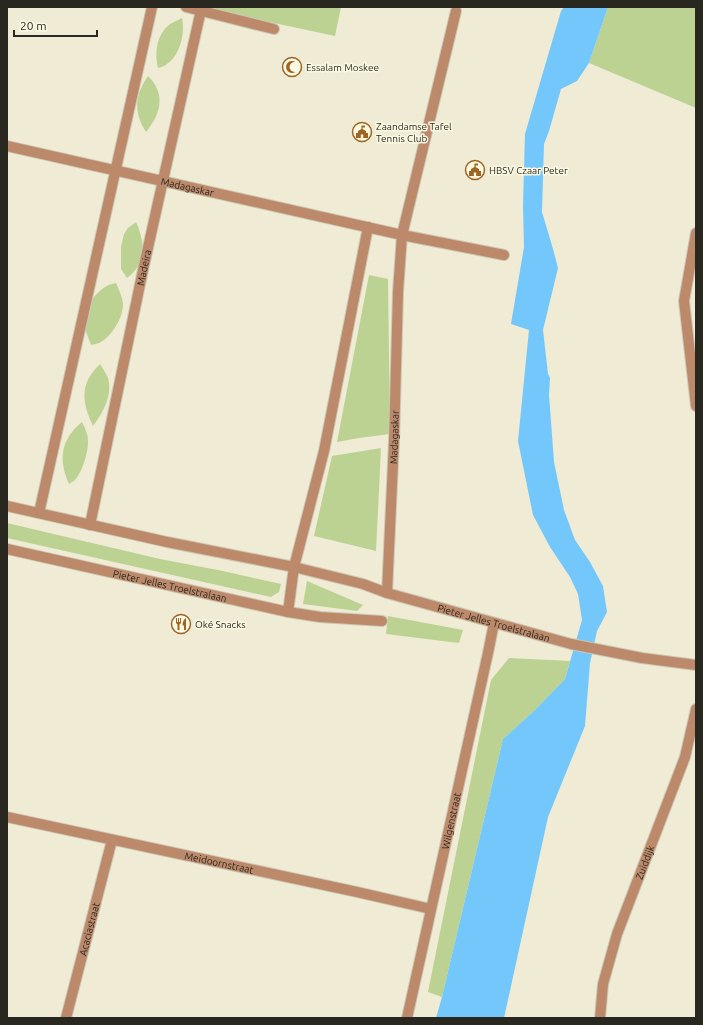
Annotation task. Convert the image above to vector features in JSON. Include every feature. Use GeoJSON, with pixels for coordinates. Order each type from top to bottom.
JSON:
{"type":"FeatureCollection","features":[{"type":"Feature","properties":{"kind":"street"},"geometry":{"type":"LineString","coordinates":[[39,513],[117,170],[152,7]]}},
{"type":"Feature","properties":{"kind":"street"},"geometry":{"type":"LineString","coordinates":[[186,7],[274,29]]}},
{"type":"Feature","properties":{"kind":"street","name":"Madeira"},"geometry":{"type":"LineString","coordinates":[[90,525],[143,270],[201,10]]}},
{"type":"Feature","properties":{"kind":"street"},"geometry":{"type":"LineString","coordinates":[[402,234],[456,11]]}},
{"type":"Feature","properties":{"kind":"street","name":"Madagaskar"},"geometry":{"type":"LineString","coordinates":[[7,146],[368,227],[504,255]]}},
{"type":"Feature","properties":{"kind":"street"},"geometry":{"type":"LineString","coordinates":[[288,612],[294,567],[324,451],[368,227]]}},
{"type":"Feature","properties":{"kind":"street"},"geometry":{"type":"LineString","coordinates":[[696,233],[684,301],[696,406]]}},
{"type":"Feature","properties":{"kind":"street","name":"Madagaskar"},"geometry":{"type":"LineString","coordinates":[[387,593],[394,441],[398,292],[402,234]]}},
{"type":"Feature","properties":{"kind":"street","name":"Pieter Jelles Troelstralaan"},"geometry":{"type":"LineString","coordinates":[[7,506],[167,542],[294,567],[363,584],[387,593],[571,644],[642,658],[696,665]]}},
{"type":"Feature","properties":{"kind":"street","name":"Pieter Jelles Troelstralaan"},"geometry":{"type":"LineString","coordinates":[[7,549],[288,612],[320,617],[382,621]]}},
{"type":"Feature","properties":{"kind":"street","name":"Wilgenstraat"},"geometry":{"type":"LineString","coordinates":[[407,1018],[494,623]]}},
{"type":"Feature","properties":{"kind":"street","name":"Zuiddijk"},"geometry":{"type":"LineString","coordinates":[[600,1018],[603,984],[617,934],[685,757],[696,709]]}},
{"type":"Feature","properties":{"kind":"street","name":"Meidoornstraat"},"geometry":{"type":"LineString","coordinates":[[7,817],[431,909]]}},
{"type":"Feature","properties":{"kind":"street","name":"Acaciastraat"},"geometry":{"type":"LineString","coordinates":[[66,1018],[112,840]]}},
{"type":"Feature","properties":{"kind":"green space"},"geometry":{"type":"Polygon","coordinates":[[[199,7],[341,7],[335,36],[199,7]]]}},
{"type":"Feature","properties":{"kind":"green space"},"geometry":{"type":"Polygon","coordinates":[[[608,7],[696,7],[696,108],[589,63],[608,7]]]}},
{"type":"Feature","properties":{"kind":"green space"},"geometry":{"type":"Polygon","coordinates":[[[182,18],[183,32],[179,48],[171,61],[158,68],[156,56],[159,38],[170,24],[182,18]]]}},
{"type":"Feature","properties":{"kind":"green space"},"geometry":{"type":"Polygon","coordinates":[[[148,76],[157,89],[159,104],[155,118],[146,132],[137,111],[137,104],[140,90],[148,76]]]}},
{"type":"Feature","properties":{"kind":"green space"},"geometry":{"type":"Polygon","coordinates":[[[136,222],[142,239],[143,253],[138,266],[127,278],[121,269],[121,247],[124,234],[128,228],[136,222]]]}},
{"type":"Feature","properties":{"kind":"green space"},"geometry":{"type":"Polygon","coordinates":[[[369,275],[388,279],[390,434],[337,442],[369,275]]]}},
{"type":"Feature","properties":{"kind":"green space"},"geometry":{"type":"Polygon","coordinates":[[[116,283],[123,304],[120,318],[109,336],[100,342],[91,345],[84,324],[85,313],[92,299],[99,291],[116,283]]]}},
{"type":"Feature","properties":{"kind":"green space"},"geometry":{"type":"Polygon","coordinates":[[[100,364],[108,378],[109,391],[106,404],[93,426],[86,409],[84,394],[88,379],[100,364]]]}},
{"type":"Feature","properties":{"kind":"green space"},"geometry":{"type":"Polygon","coordinates":[[[82,422],[88,439],[87,451],[81,471],[75,480],[69,484],[63,466],[64,450],[70,435],[82,422]]]}},
{"type":"Feature","properties":{"kind":"green space"},"geometry":{"type":"Polygon","coordinates":[[[381,448],[376,551],[314,536],[332,456],[381,448]]]}},
{"type":"Feature","properties":{"kind":"green space"},"geometry":{"type":"Polygon","coordinates":[[[7,523],[160,559],[281,584],[279,592],[271,597],[7,538],[7,523]]]}},
{"type":"Feature","properties":{"kind":"green space"},"geometry":{"type":"Polygon","coordinates":[[[307,581],[363,605],[357,611],[303,604],[307,581]]]}},
{"type":"Feature","properties":{"kind":"green space"},"geometry":{"type":"Polygon","coordinates":[[[388,616],[463,630],[459,643],[386,634],[388,616]]]}},
{"type":"Feature","properties":{"kind":"green space"},"geometry":{"type":"Polygon","coordinates":[[[509,658],[570,661],[565,679],[535,710],[503,739],[442,997],[428,992],[491,680],[509,658]]]}},
{"type":"Feature","properties":{"kind":"water"},"geometry":{"type":"Polygon","coordinates":[[[564,7],[608,7],[589,63],[577,81],[561,89],[544,144],[542,212],[558,268],[543,330],[548,374],[550,378],[549,395],[554,462],[564,510],[575,540],[590,562],[603,586],[607,612],[597,631],[590,663],[585,726],[548,817],[504,1018],[436,1018],[503,739],[535,710],[565,679],[582,620],[578,594],[570,577],[550,547],[533,515],[518,441],[529,330],[511,324],[524,247],[523,205],[525,134],[561,11],[564,7]]]}},
{"type":"Feature","properties":{"kind":"place","name":"Essalam Moskee"},"geometry":{"type":"Point","coordinates":[292,67]}},
{"type":"Feature","properties":{"kind":"place","name":"Zaandamse Tafel Tennis Club"},"geometry":{"type":"Point","coordinates":[362,132]}},
{"type":"Feature","properties":{"kind":"place","name":"HBSV Czaar Peter"},"geometry":{"type":"Point","coordinates":[475,170]}},
{"type":"Feature","properties":{"kind":"place","name":"Oké Snacks"},"geometry":{"type":"Point","coordinates":[181,624]}}]}
